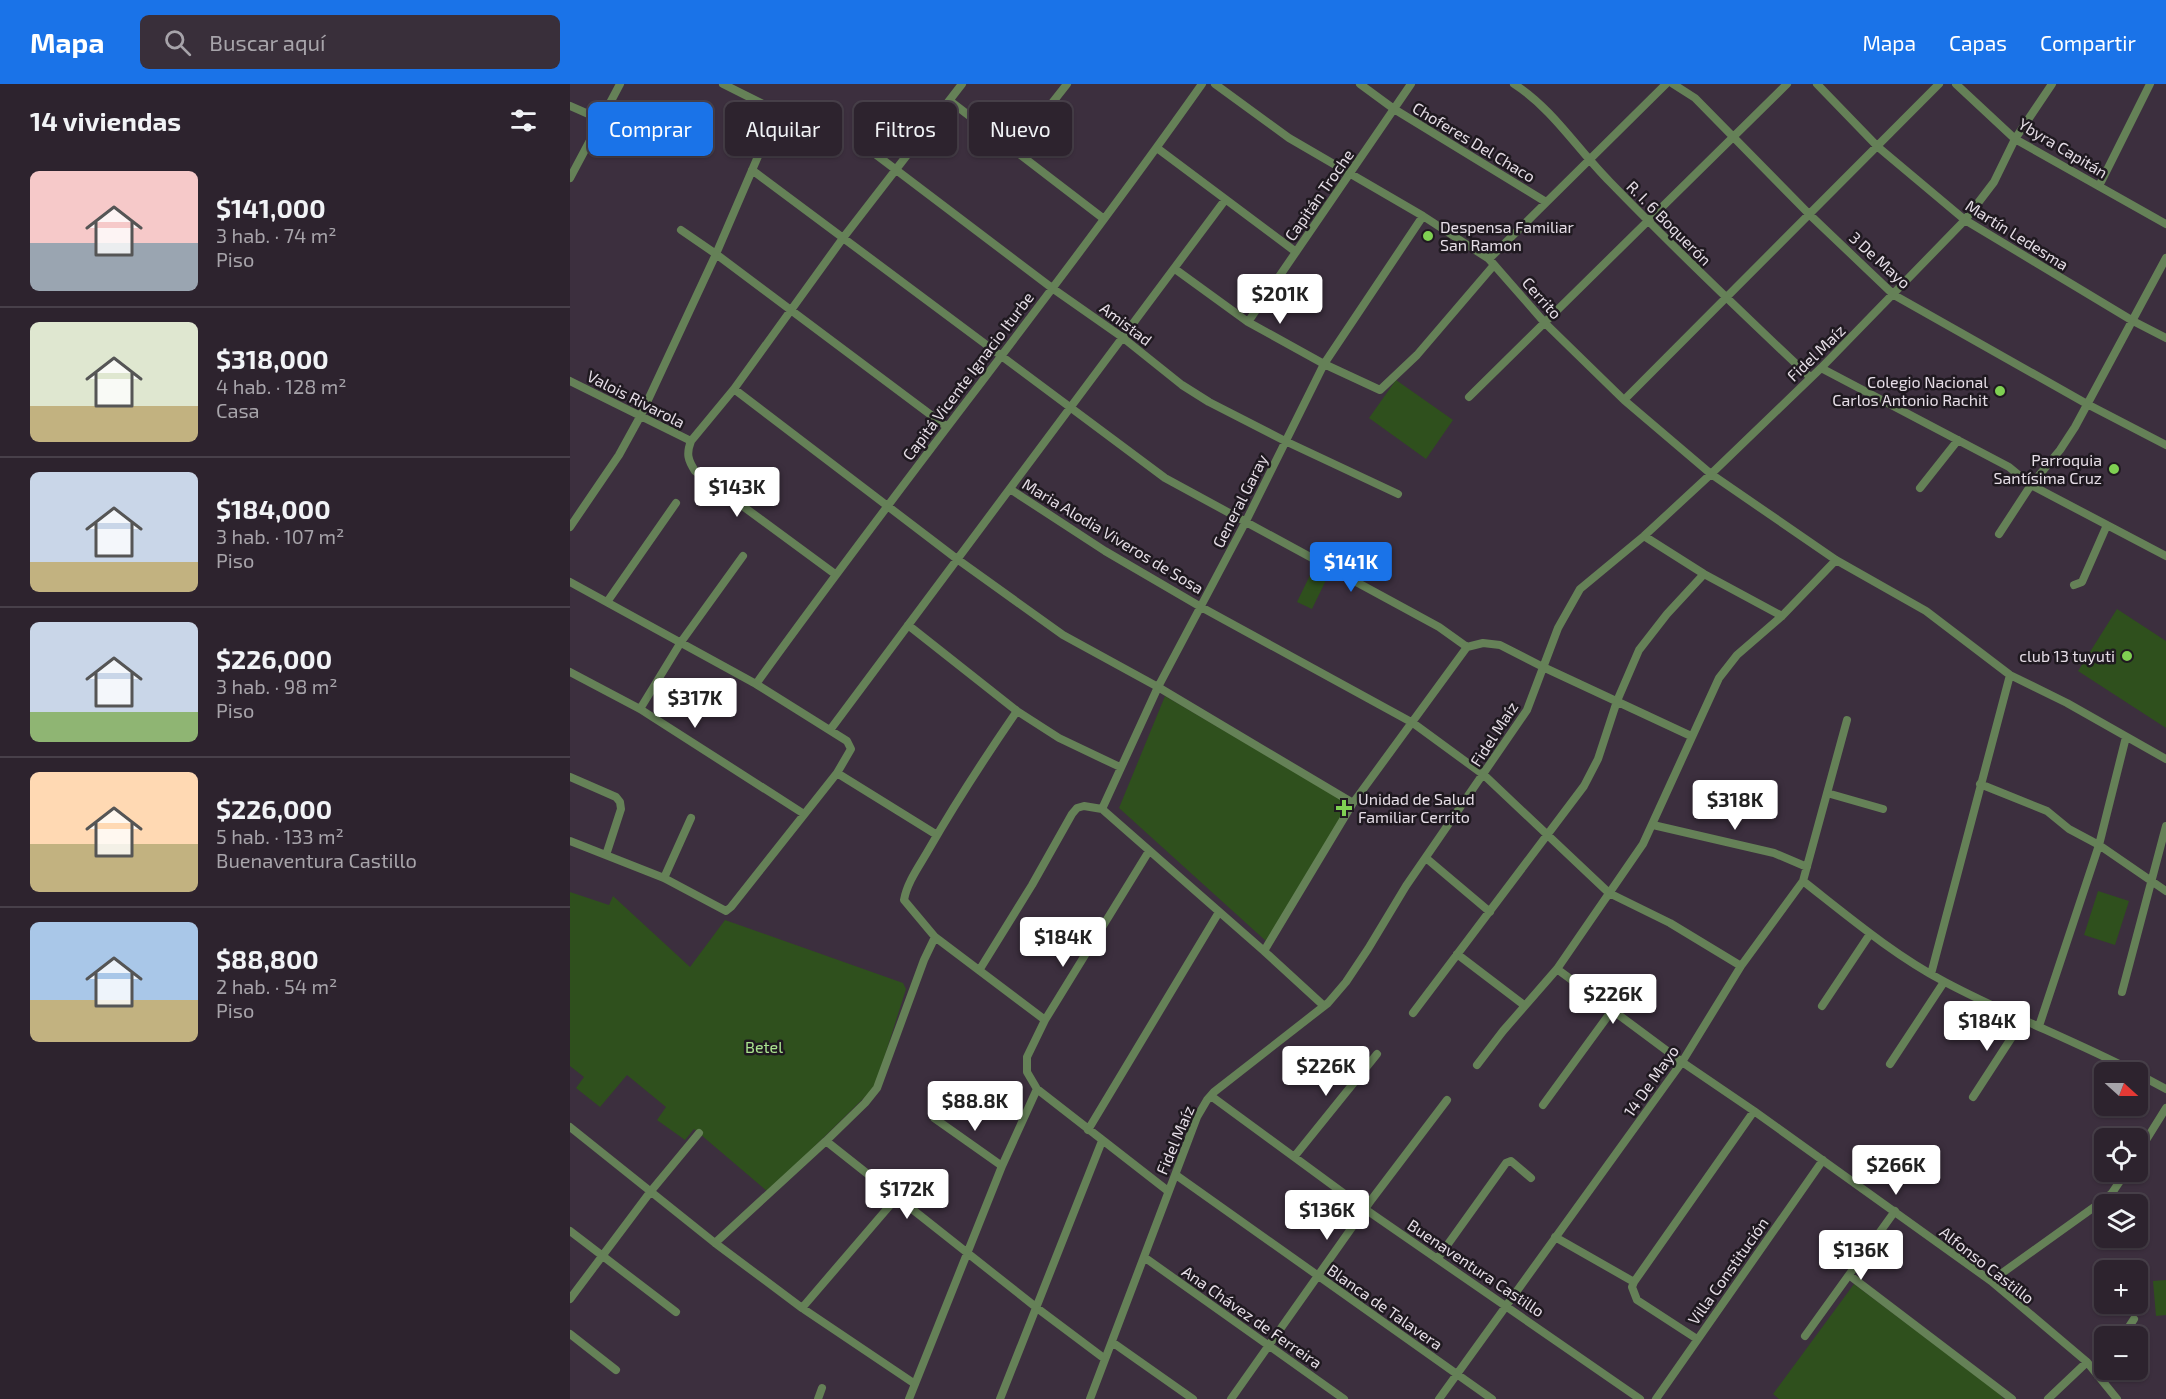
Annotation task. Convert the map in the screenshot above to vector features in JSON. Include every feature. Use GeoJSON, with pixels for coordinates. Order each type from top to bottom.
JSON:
{"type":"FeatureCollection","features":[{"type":"Feature","properties":{"kind":"street"},"geometry":{"type":"LineString","coordinates":[[611,102],[620,84]]}},
{"type":"Feature","properties":{"kind":"street"},"geometry":{"type":"LineString","coordinates":[[570,527],[614,463],[641,415],[716,254],[774,118],[774,111],[723,84]]}},
{"type":"Feature","properties":{"kind":"street"},"geometry":{"type":"LineString","coordinates":[[835,574],[695,471],[689,462],[687,452],[691,441],[734,389],[843,238],[962,84]]}},
{"type":"Feature","properties":{"kind":"street"},"geometry":{"type":"LineString","coordinates":[[1053,102],[1067,84]]}},
{"type":"Feature","properties":{"kind":"street","name":"Capitá Vicente Ignacio Iturbe"},"geometry":{"type":"LineString","coordinates":[[756,684],[887,504],[1104,219],[1202,84]]}},
{"type":"Feature","properties":{"kind":"street","name":"Cerrito"},"geometry":{"type":"LineString","coordinates":[[1215,84],[1289,138],[1423,216],[1492,262],[1545,323],[1624,400],[1712,474],[1836,560],[1926,611],[2010,675],[2067,703],[2166,759]]}},
{"type":"Feature","properties":{"kind":"street","name":"Choferes Del Chaco"},"geometry":{"type":"LineString","coordinates":[[1360,84],[1394,109],[1546,202]]}},
{"type":"Feature","properties":{"kind":"street","name":"Capitán Troche"},"geometry":{"type":"LineString","coordinates":[[1248,322],[1411,84]]}},
{"type":"Feature","properties":{"kind":"street","name":"R. I. 6 Boquerón"},"geometry":{"type":"LineString","coordinates":[[1514,84],[1551,113],[1589,161],[1725,297],[1810,377]]}},
{"type":"Feature","properties":{"kind":"street"},"geometry":{"type":"LineString","coordinates":[[1174,269],[1248,322],[1324,364],[1380,390],[1417,356],[1492,262],[1546,202],[1666,84]]}},
{"type":"Feature","properties":{"kind":"street","name":"3 De Mayo"},"geometry":{"type":"LineString","coordinates":[[1673,84],[1695,98],[1810,215],[1894,295],[2087,404],[2166,445]]}},
{"type":"Feature","properties":{"kind":"street"},"geometry":{"type":"LineString","coordinates":[[1469,397],[1787,84]]}},
{"type":"Feature","properties":{"kind":"street","name":"Martín Ledesma"},"geometry":{"type":"LineString","coordinates":[[1817,84],[1878,147],[1965,220],[2133,321],[2166,338]]}},
{"type":"Feature","properties":{"kind":"street"},"geometry":{"type":"LineString","coordinates":[[1624,400],[1939,84]]}},
{"type":"Feature","properties":{"kind":"street","name":"Ybyra Capitán"},"geometry":{"type":"LineString","coordinates":[[1956,84],[2015,139],[2166,224]]}},
{"type":"Feature","properties":{"kind":"street","name":"Fidel Maíz"},"geometry":{"type":"LineString","coordinates":[[1090,1399],[1197,1117],[1211,1096],[1324,1006],[1346,982],[1406,886],[1485,775],[1527,710],[1558,628],[1580,589],[1644,536],[1712,474],[1894,295],[1965,220],[1994,182],[2015,139],[2052,84]]}},
{"type":"Feature","properties":{"kind":"street"},"geometry":{"type":"LineString","coordinates":[[2099,186],[2150,84]]}},
{"type":"Feature","properties":{"kind":"street"},"geometry":{"type":"LineString","coordinates":[[950,101],[969,115]]}},
{"type":"Feature","properties":{"kind":"street"},"geometry":{"type":"LineString","coordinates":[[570,106],[588,114]]}},
{"type":"Feature","properties":{"kind":"street"},"geometry":{"type":"LineString","coordinates":[[571,175],[588,145]]}},
{"type":"Feature","properties":{"kind":"street"},"geometry":{"type":"LineString","coordinates":[[1157,148],[1296,252]]}},
{"type":"Feature","properties":{"kind":"street","name":"Amistad"},"geometry":{"type":"LineString","coordinates":[[877,156],[1052,288],[1122,337],[1182,385],[1209,402],[1285,441],[1398,494]]}},
{"type":"Feature","properties":{"kind":"street"},"geometry":{"type":"LineString","coordinates":[[1023,156],[1104,219]]}},
{"type":"Feature","properties":{"kind":"street"},"geometry":{"type":"LineString","coordinates":[[752,170],[1068,408],[1165,478],[1438,627],[1467,647]]}},
{"type":"Feature","properties":{"kind":"street"},"geometry":{"type":"LineString","coordinates":[[830,730],[1225,200]]}},
{"type":"Feature","properties":{"kind":"street","name":"General Garay"},"geometry":{"type":"LineString","coordinates":[[1102,809],[1158,687],[1202,607],[1324,364],[1423,216]]}},
{"type":"Feature","properties":{"kind":"street"},"geometry":{"type":"LineString","coordinates":[[681,230],[791,309],[947,427]]}},
{"type":"Feature","properties":{"kind":"street"},"geometry":{"type":"LineString","coordinates":[[1999,534],[2031,485],[2060,450],[2166,258]]}},
{"type":"Feature","properties":{"kind":"street"},"geometry":{"type":"LineString","coordinates":[[1821,368],[1958,440],[2009,468],[2031,485],[2166,556]]}},
{"type":"Feature","properties":{"kind":"street","name":"Valois Rivarola"},"geometry":{"type":"LineString","coordinates":[[570,381],[691,441]]}},
{"type":"Feature","properties":{"kind":"street"},"geometry":{"type":"LineString","coordinates":[[734,389],[957,559],[1063,635],[1158,687],[1353,803]]}},
{"type":"Feature","properties":{"kind":"street"},"geometry":{"type":"LineString","coordinates":[[1920,488],[1958,440]]}},
{"type":"Feature","properties":{"kind":"street","name":"Maria Alodia Viveros de Sosa"},"geometry":{"type":"LineString","coordinates":[[1010,489],[1105,551],[1413,723],[1485,775],[1609,893],[1670,923],[1741,966]]}},
{"type":"Feature","properties":{"kind":"street"},"geometry":{"type":"LineString","coordinates":[[607,602],[676,503]]}},
{"type":"Feature","properties":{"kind":"street"},"geometry":{"type":"LineString","coordinates":[[2074,585],[2082,582],[2107,525]]}},
{"type":"Feature","properties":{"kind":"street"},"geometry":{"type":"LineString","coordinates":[[1644,536],[1704,574],[1782,616]]}},
{"type":"Feature","properties":{"kind":"street"},"geometry":{"type":"LineString","coordinates":[[640,709],[681,642],[743,556]]}},
{"type":"Feature","properties":{"kind":"street"},"geometry":{"type":"LineString","coordinates":[[1478,1065],[1524,1005],[1557,969],[1643,844],[1719,678],[1737,655],[1782,616],[1836,560]]}},
{"type":"Feature","properties":{"kind":"street"},"geometry":{"type":"LineString","coordinates":[[1413,1013],[1591,775],[1617,701],[1639,651],[1651,633],[1704,574]]}},
{"type":"Feature","properties":{"kind":"street"},"geometry":{"type":"LineString","coordinates":[[570,582],[756,684],[847,741],[851,749],[837,773],[731,908],[726,911],[664,878],[570,841]]}},
{"type":"Feature","properties":{"kind":"street"},"geometry":{"type":"LineString","coordinates":[[908,625],[1017,711],[1059,738],[1120,767]]}},
{"type":"Feature","properties":{"kind":"street"},"geometry":{"type":"LineString","coordinates":[[1264,951],[1353,803],[1467,647],[1483,643],[1500,645],[1691,736]]}},
{"type":"Feature","properties":{"kind":"street"},"geometry":{"type":"LineString","coordinates":[[570,672],[640,709],[804,814]]}},
{"type":"Feature","properties":{"kind":"street"},"geometry":{"type":"LineString","coordinates":[[1931,974],[2010,675]]}},
{"type":"Feature","properties":{"kind":"street"},"geometry":{"type":"LineString","coordinates":[[1017,711],[937,835],[918,868],[904,900],[935,937],[1045,1020]]}},
{"type":"Feature","properties":{"kind":"street","name":"14 De Mayo"},"geometry":{"type":"LineString","coordinates":[[1439,1399],[1682,1062],[1741,966],[1803,881],[1847,720]]}},
{"type":"Feature","properties":{"kind":"street"},"geometry":{"type":"LineString","coordinates":[[2039,1026],[2099,845],[2126,737]]}},
{"type":"Feature","properties":{"kind":"street"},"geometry":{"type":"LineString","coordinates":[[837,773],[937,835]]}},
{"type":"Feature","properties":{"kind":"street"},"geometry":{"type":"LineString","coordinates":[[570,777],[616,797],[620,802],[621,809],[606,855]]}},
{"type":"Feature","properties":{"kind":"street"},"geometry":{"type":"LineString","coordinates":[[1980,784],[2047,811],[2069,829],[2099,845],[2166,891]]}},
{"type":"Feature","properties":{"kind":"street"},"geometry":{"type":"LineString","coordinates":[[1827,794],[1883,809]]}},
{"type":"Feature","properties":{"kind":"street"},"geometry":{"type":"LineString","coordinates":[[980,969],[1032,885],[1072,814],[1077,808],[1084,806],[1102,809],[1324,1006]]}},
{"type":"Feature","properties":{"kind":"street"},"geometry":{"type":"LineString","coordinates":[[664,878],[691,819]]}},
{"type":"Feature","properties":{"kind":"street"},"geometry":{"type":"LineString","coordinates":[[1653,825],[1774,853],[1807,867]]}},
{"type":"Feature","properties":{"kind":"street"},"geometry":{"type":"LineString","coordinates":[[2122,992],[2166,826]]}},
{"type":"Feature","properties":{"kind":"street"},"geometry":{"type":"LineString","coordinates":[[1149,851],[1045,1020],[1025,1065],[1037,1089],[1168,1191]]}},
{"type":"Feature","properties":{"kind":"street"},"geometry":{"type":"LineString","coordinates":[[1426,858],[1490,912]]}},
{"type":"Feature","properties":{"kind":"street"},"geometry":{"type":"LineString","coordinates":[[1803,881],[1870,934],[1944,982],[2113,1062]]}},
{"type":"Feature","properties":{"kind":"street"},"geometry":{"type":"LineString","coordinates":[[1088,1130],[1219,912]]}},
{"type":"Feature","properties":{"kind":"street"},"geometry":{"type":"LineString","coordinates":[[1822,1006],[1870,934]]}},
{"type":"Feature","properties":{"kind":"street"},"geometry":{"type":"LineString","coordinates":[[715,1243],[826,1141],[877,1088],[924,960],[935,937]]}},
{"type":"Feature","properties":{"kind":"street"},"geometry":{"type":"LineString","coordinates":[[1457,954],[1524,1005]]}},
{"type":"Feature","properties":{"kind":"street","name":"Alfonso Castillo"},"geometry":{"type":"LineString","coordinates":[[1557,969],[1682,1062],[1991,1281],[2087,1362],[2094,1371]]}},
{"type":"Feature","properties":{"kind":"street"},"geometry":{"type":"LineString","coordinates":[[1890,1064],[1944,982]]}},
{"type":"Feature","properties":{"kind":"street"},"geometry":{"type":"LineString","coordinates":[[1543,1105],[1612,1009]]}},
{"type":"Feature","properties":{"kind":"street"},"geometry":{"type":"LineString","coordinates":[[1973,1097],[2023,1020]]}},
{"type":"Feature","properties":{"kind":"street"},"geometry":{"type":"LineString","coordinates":[[1294,1157],[1377,1054]]}},
{"type":"Feature","properties":{"kind":"street"},"geometry":{"type":"LineString","coordinates":[[2148,1079],[2166,1089]]}},
{"type":"Feature","properties":{"kind":"street"},"geometry":{"type":"LineString","coordinates":[[909,1399],[1002,1166],[1037,1089]]}},
{"type":"Feature","properties":{"kind":"street","name":"Buenaventura Castillo"},"geometry":{"type":"LineString","coordinates":[[1211,1096],[1365,1209],[1506,1304],[1640,1399]]}},
{"type":"Feature","properties":{"kind":"street"},"geometry":{"type":"LineString","coordinates":[[1231,1399],[1365,1209],[1447,1100]]}},
{"type":"Feature","properties":{"kind":"street"},"geometry":{"type":"LineString","coordinates":[[2148,1137],[2166,1108]]}},
{"type":"Feature","properties":{"kind":"street"},"geometry":{"type":"LineString","coordinates":[[1697,1339],[1637,1300],[1632,1287],[1754,1111]]}},
{"type":"Feature","properties":{"kind":"street"},"geometry":{"type":"LineString","coordinates":[[934,1118],[1002,1166]]}},
{"type":"Feature","properties":{"kind":"street"},"geometry":{"type":"LineString","coordinates":[[570,1127],[715,1243],[802,1308],[915,1384]]}},
{"type":"Feature","properties":{"kind":"street"},"geometry":{"type":"LineString","coordinates":[[570,1299],[651,1191],[699,1133]]}},
{"type":"Feature","properties":{"kind":"street"},"geometry":{"type":"LineString","coordinates":[[826,1141],[1036,1308],[1105,1359]]}},
{"type":"Feature","properties":{"kind":"street"},"geometry":{"type":"LineString","coordinates":[[1000,1399],[1102,1141]]}},
{"type":"Feature","properties":{"kind":"street","name":"Villa Constitución"},"geometry":{"type":"LineString","coordinates":[[1656,1399],[1823,1160]]}},
{"type":"Feature","properties":{"kind":"street"},"geometry":{"type":"LineString","coordinates":[[1438,1258],[1506,1163],[1511,1161],[1531,1178]]}},
{"type":"Feature","properties":{"kind":"street","name":"Blanca de Talavera"},"geometry":{"type":"LineString","coordinates":[[1176,1175],[1491,1399]]}},
{"type":"Feature","properties":{"kind":"street"},"geometry":{"type":"LineString","coordinates":[[1991,1281],[2104,1200],[2119,1182]]}},
{"type":"Feature","properties":{"kind":"street"},"geometry":{"type":"LineString","coordinates":[[802,1308],[898,1196]]}},
{"type":"Feature","properties":{"kind":"street"},"geometry":{"type":"LineString","coordinates":[[1805,1336],[1895,1211]]}},
{"type":"Feature","properties":{"kind":"street"},"geometry":{"type":"LineString","coordinates":[[570,1231],[676,1312]]}},
{"type":"Feature","properties":{"kind":"street"},"geometry":{"type":"LineString","coordinates":[[1555,1237],[1634,1282]]}},
{"type":"Feature","properties":{"kind":"street","name":"Ana Chávez de Ferreira"},"geometry":{"type":"LineString","coordinates":[[1144,1257],[1344,1399]]}},
{"type":"Feature","properties":{"kind":"street"},"geometry":{"type":"LineString","coordinates":[[1849,1275],[2012,1399]]}},
{"type":"Feature","properties":{"kind":"street"},"geometry":{"type":"LineString","coordinates":[[2129,1326],[2134,1319]]}},
{"type":"Feature","properties":{"kind":"street"},"geometry":{"type":"LineString","coordinates":[[570,1334],[616,1370]]}},
{"type":"Feature","properties":{"kind":"street"},"geometry":{"type":"LineString","coordinates":[[1112,1342],[1193,1399]]}},
{"type":"Feature","properties":{"kind":"street"},"geometry":{"type":"LineString","coordinates":[[2048,1399],[2087,1362]]}},
{"type":"Feature","properties":{"kind":"street","name":"Alfonso Castillo"},"geometry":{"type":"LineString","coordinates":[[2101,1380],[2117,1399]]}},
{"type":"Feature","properties":{"kind":"street"},"geometry":{"type":"LineString","coordinates":[[818,1399],[822,1388]]}},
{"type":"Feature","properties":{"kind":"green space"},"geometry":{"type":"Polygon","coordinates":[[[1396,380],[1453,420],[1426,459],[1369,418],[1396,380]]]}},
{"type":"Feature","properties":{"kind":"green space"},"geometry":{"type":"Polygon","coordinates":[[[1313,569],[1328,576],[1312,609],[1297,602],[1313,569]]]}},
{"type":"Feature","properties":{"kind":"green space","name":"club 13 tuyuti"},"geometry":{"type":"Polygon","coordinates":[[[2117,609],[2166,641],[2166,728],[2078,671],[2117,609]]]}},
{"type":"Feature","properties":{"kind":"green space"},"geometry":{"type":"Polygon","coordinates":[[[1165,696],[1349,804],[1267,942],[1119,808],[1165,696]]]}},
{"type":"Feature","properties":{"kind":"green space"},"geometry":{"type":"Polygon","coordinates":[[[2098,891],[2129,901],[2115,945],[2084,935],[2098,891]]]}},
{"type":"Feature","properties":{"kind":"green space","name":"Betel"},"geometry":{"type":"Polygon","coordinates":[[[570,892],[609,905],[613,896],[690,967],[725,920],[903,983],[906,989],[875,1087],[768,1192],[694,1129],[685,1140],[657,1120],[666,1107],[627,1075],[600,1107],[576,1088],[584,1077],[570,1066],[570,892]]]}},
{"type":"Feature","properties":{"kind":"green space"},"geometry":{"type":"Polygon","coordinates":[[[2166,1280],[2166,1315],[2156,1316],[2153,1281],[2166,1280]]]}},
{"type":"Feature","properties":{"kind":"green space"},"geometry":{"type":"Polygon","coordinates":[[[1854,1284],[2004,1399],[1779,1399],[1773,1394],[1854,1284]]]}},
{"type":"Feature","properties":{"kind":"place","name":"Despensa Familiar San Ramon"},"geometry":{"type":"Point","coordinates":[1428,236]}},
{"type":"Feature","properties":{"kind":"place","name":"Colegio Nacional Carlos Antonio Rachit"},"geometry":{"type":"Point","coordinates":[2000,391]}},
{"type":"Feature","properties":{"kind":"place","name":"Parroquia Santísima Cruz"},"geometry":{"type":"Point","coordinates":[2114,469]}},
{"type":"Feature","properties":{"kind":"place","name":"club 13 tuyuti"},"geometry":{"type":"Point","coordinates":[2127,656]}},
{"type":"Feature","properties":{"kind":"place","name":"Unidad de Salud Familiar Cerrito"},"geometry":{"type":"Point","coordinates":[1344,808]}}]}
